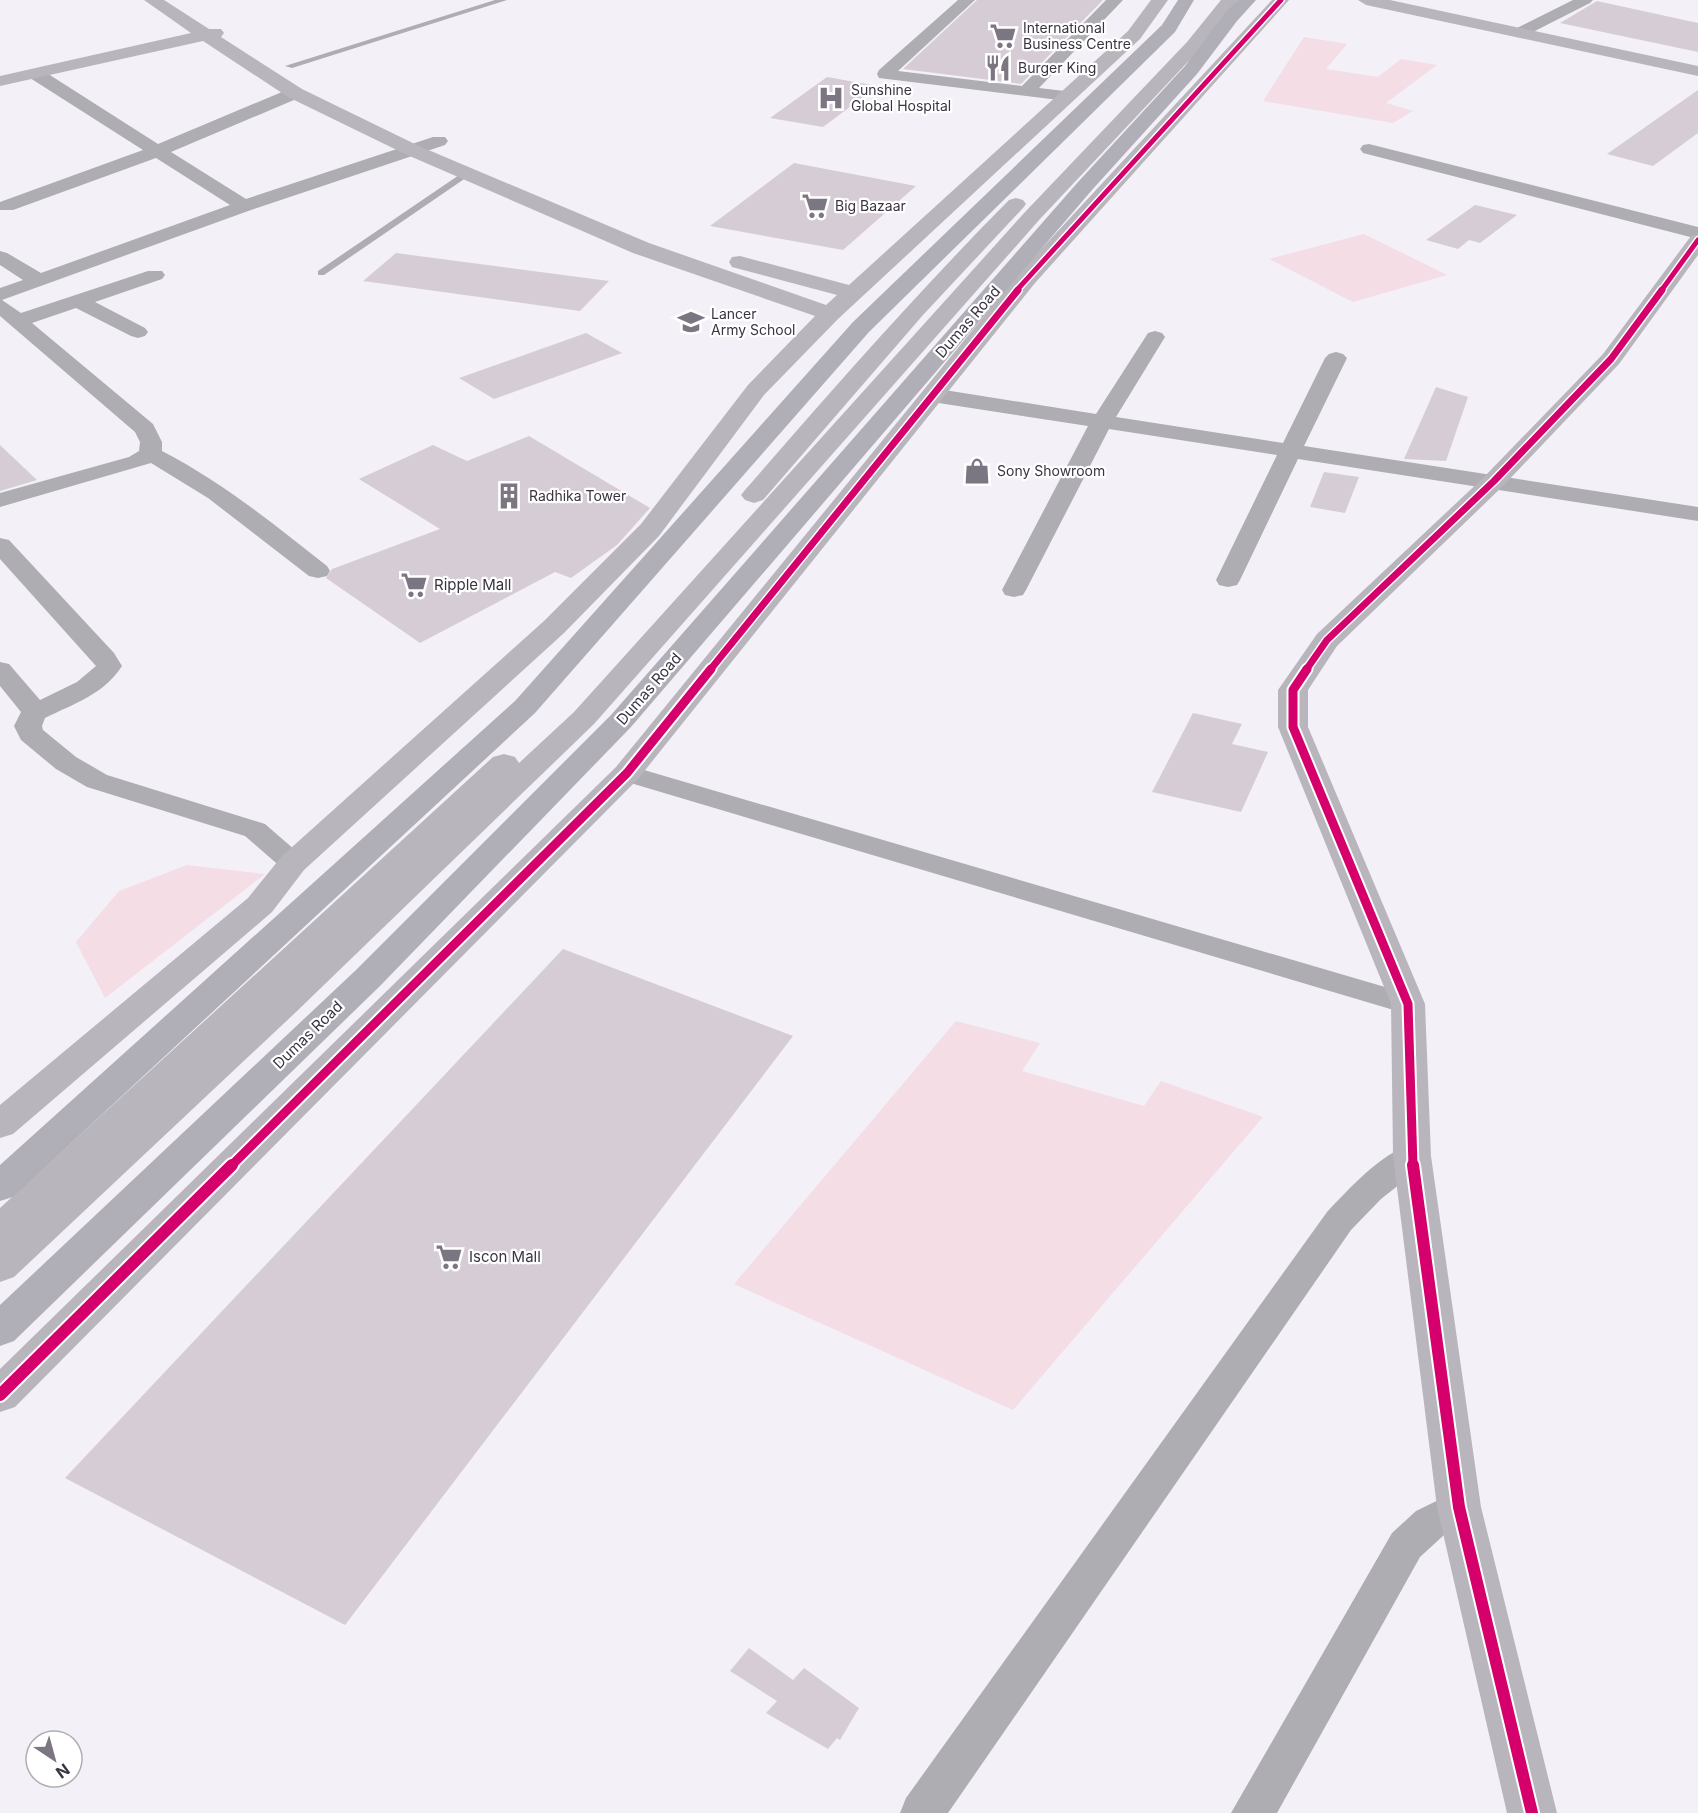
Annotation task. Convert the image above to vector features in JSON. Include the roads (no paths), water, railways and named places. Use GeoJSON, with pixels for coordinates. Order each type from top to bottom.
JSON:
{"type":"FeatureCollection","features":[{"type":"Feature","properties":{"kind":"main road"},"geometry":{"type":"LineString","coordinates":[[0,1187],[525,706],[861,327],[1169,28],[1186,0]]}},
{"type":"Feature","properties":{"kind":"main road","name":"Dumas Road"},"geometry":{"type":"LineString","coordinates":[[0,1330],[368,978],[621,721],[1085,186],[1191,70],[1231,17],[1248,0]]}},
{"type":"Feature","properties":{"kind":"street"},"geometry":{"type":"LineString","coordinates":[[152,0],[295,93],[651,234],[717,256],[853,293]]}},
{"type":"Feature","properties":{"kind":"street"},"geometry":{"type":"LineString","coordinates":[[184,0],[289,66],[368,108]]}},
{"type":"Feature","properties":{"kind":"street"},"geometry":{"type":"LineString","coordinates":[[967,0],[885,74],[1067,96]]}},
{"type":"Feature","properties":{"kind":"street"},"geometry":{"type":"LineString","coordinates":[[1026,91],[1115,0]]}},
{"type":"Feature","properties":{"kind":"street"},"geometry":{"type":"LineString","coordinates":[[0,1125],[260,905],[294,863],[554,627],[650,530],[756,390],[830,314],[1134,35],[1160,0]]}},
{"type":"Feature","properties":{"kind":"street"},"geometry":{"type":"LineString","coordinates":[[0,1231],[577,694],[692,569],[837,397],[985,235],[1152,69],[1207,0]]}},
{"type":"Feature","properties":{"kind":"street"},"geometry":{"type":"LineString","coordinates":[[0,1267],[284,1004],[584,718],[1033,215],[1194,46],[1230,0]]}},
{"type":"Feature","properties":{"kind":"street"},"geometry":{"type":"LineString","coordinates":[[0,1395],[627,774],[1027,278],[1281,0]]}},
{"type":"Feature","properties":{"kind":"street"},"geometry":{"type":"LineString","coordinates":[[1365,0],[1698,72]]}},
{"type":"Feature","properties":{"kind":"street"},"geometry":{"type":"LineString","coordinates":[[1519,33],[1585,0]]}},
{"type":"Feature","properties":{"kind":"street"},"geometry":{"type":"LineString","coordinates":[[0,81],[229,30]]}},
{"type":"Feature","properties":{"kind":"street"},"geometry":{"type":"LineString","coordinates":[[36,74],[244,206]]}},
{"type":"Feature","properties":{"kind":"street"},"geometry":{"type":"LineString","coordinates":[[6,206],[157,151],[295,93]]}},
{"type":"Feature","properties":{"kind":"street"},"geometry":{"type":"LineString","coordinates":[[0,295],[416,140],[439,141],[466,159],[682,264],[830,314]]}},
{"type":"Feature","properties":{"kind":"street"},"geometry":{"type":"LineString","coordinates":[[1369,149],[1698,233]]}},
{"type":"Feature","properties":{"kind":"street"},"geometry":{"type":"LineString","coordinates":[[1532,1813],[1459,1507],[1412,1156],[1408,1004],[1293,727],[1293,690],[1327,640],[1494,481],[1611,359],[1698,240]]}},
{"type":"Feature","properties":{"kind":"street"},"geometry":{"type":"LineString","coordinates":[[0,257],[39,281]]}},
{"type":"Feature","properties":{"kind":"street"},"geometry":{"type":"LineString","coordinates":[[18,321],[155,275]]}},
{"type":"Feature","properties":{"kind":"street"},"geometry":{"type":"LineString","coordinates":[[77,301],[138,332]]}},
{"type":"Feature","properties":{"kind":"street"},"geometry":{"type":"LineString","coordinates":[[0,306],[145,429],[151,442],[150,454]]}},
{"type":"Feature","properties":{"kind":"street"},"geometry":{"type":"LineString","coordinates":[[1014,590],[1102,421],[1155,337]]}},
{"type":"Feature","properties":{"kind":"street"},"geometry":{"type":"LineString","coordinates":[[1228,580],[1336,358]]}},
{"type":"Feature","properties":{"kind":"street"},"geometry":{"type":"LineString","coordinates":[[932,395],[1698,514]]}},
{"type":"Feature","properties":{"kind":"street"},"geometry":{"type":"LineString","coordinates":[[0,500],[137,462],[150,454]]}},
{"type":"Feature","properties":{"kind":"street"},"geometry":{"type":"LineString","coordinates":[[150,454],[176,466],[217,492],[318,572]]}},
{"type":"Feature","properties":{"kind":"street"},"geometry":{"type":"LineString","coordinates":[[0,545],[109,666],[105,675],[95,682],[36,712],[30,718],[28,726],[31,734],[66,763],[97,781],[255,830],[294,863]]}},
{"type":"Feature","properties":{"kind":"street"},"geometry":{"type":"LineString","coordinates":[[0,670],[36,712]]}},
{"type":"Feature","properties":{"kind":"street"},"geometry":{"type":"LineString","coordinates":[[627,774],[1408,1004]]}},
{"type":"Feature","properties":{"kind":"street"},"geometry":{"type":"LineString","coordinates":[[922,1813],[1339,1221],[1369,1190],[1412,1156]]}},
{"type":"Feature","properties":{"kind":"street"},"geometry":{"type":"LineString","coordinates":[[1253,1813],[1406,1545],[1430,1523],[1459,1507]]}},
{"type":"Feature","properties":{"kind":"lane"},"geometry":{"type":"LineString","coordinates":[[289,66],[503,0]]}},
{"type":"Feature","properties":{"kind":"lane"},"geometry":{"type":"LineString","coordinates":[[321,273],[466,159]]}},
{"type":"Feature","properties":{"kind":"place","name":"International Business Centre"},"geometry":{"type":"Point","coordinates":[1003,36]}},
{"type":"Feature","properties":{"kind":"place","name":"Burger King"},"geometry":{"type":"Point","coordinates":[998,68]}},
{"type":"Feature","properties":{"kind":"place","name":"Sunshine Global Hospital"},"geometry":{"type":"Point","coordinates":[831,98]}},
{"type":"Feature","properties":{"kind":"place","name":"Big Bazaar"},"geometry":{"type":"Point","coordinates":[815,206]}},
{"type":"Feature","properties":{"kind":"place","name":"Lancer Army School"},"geometry":{"type":"Point","coordinates":[691,322]}},
{"type":"Feature","properties":{"kind":"place","name":"Sony Showroom"},"geometry":{"type":"Point","coordinates":[977,471]}},
{"type":"Feature","properties":{"kind":"place","name":"Radhika Tower"},"geometry":{"type":"Point","coordinates":[509,496]}},
{"type":"Feature","properties":{"kind":"place","name":"Ripple Mall"},"geometry":{"type":"Point","coordinates":[414,585]}},
{"type":"Feature","properties":{"kind":"place","name":"Iscon Mall"},"geometry":{"type":"Point","coordinates":[449,1257]}}]}
